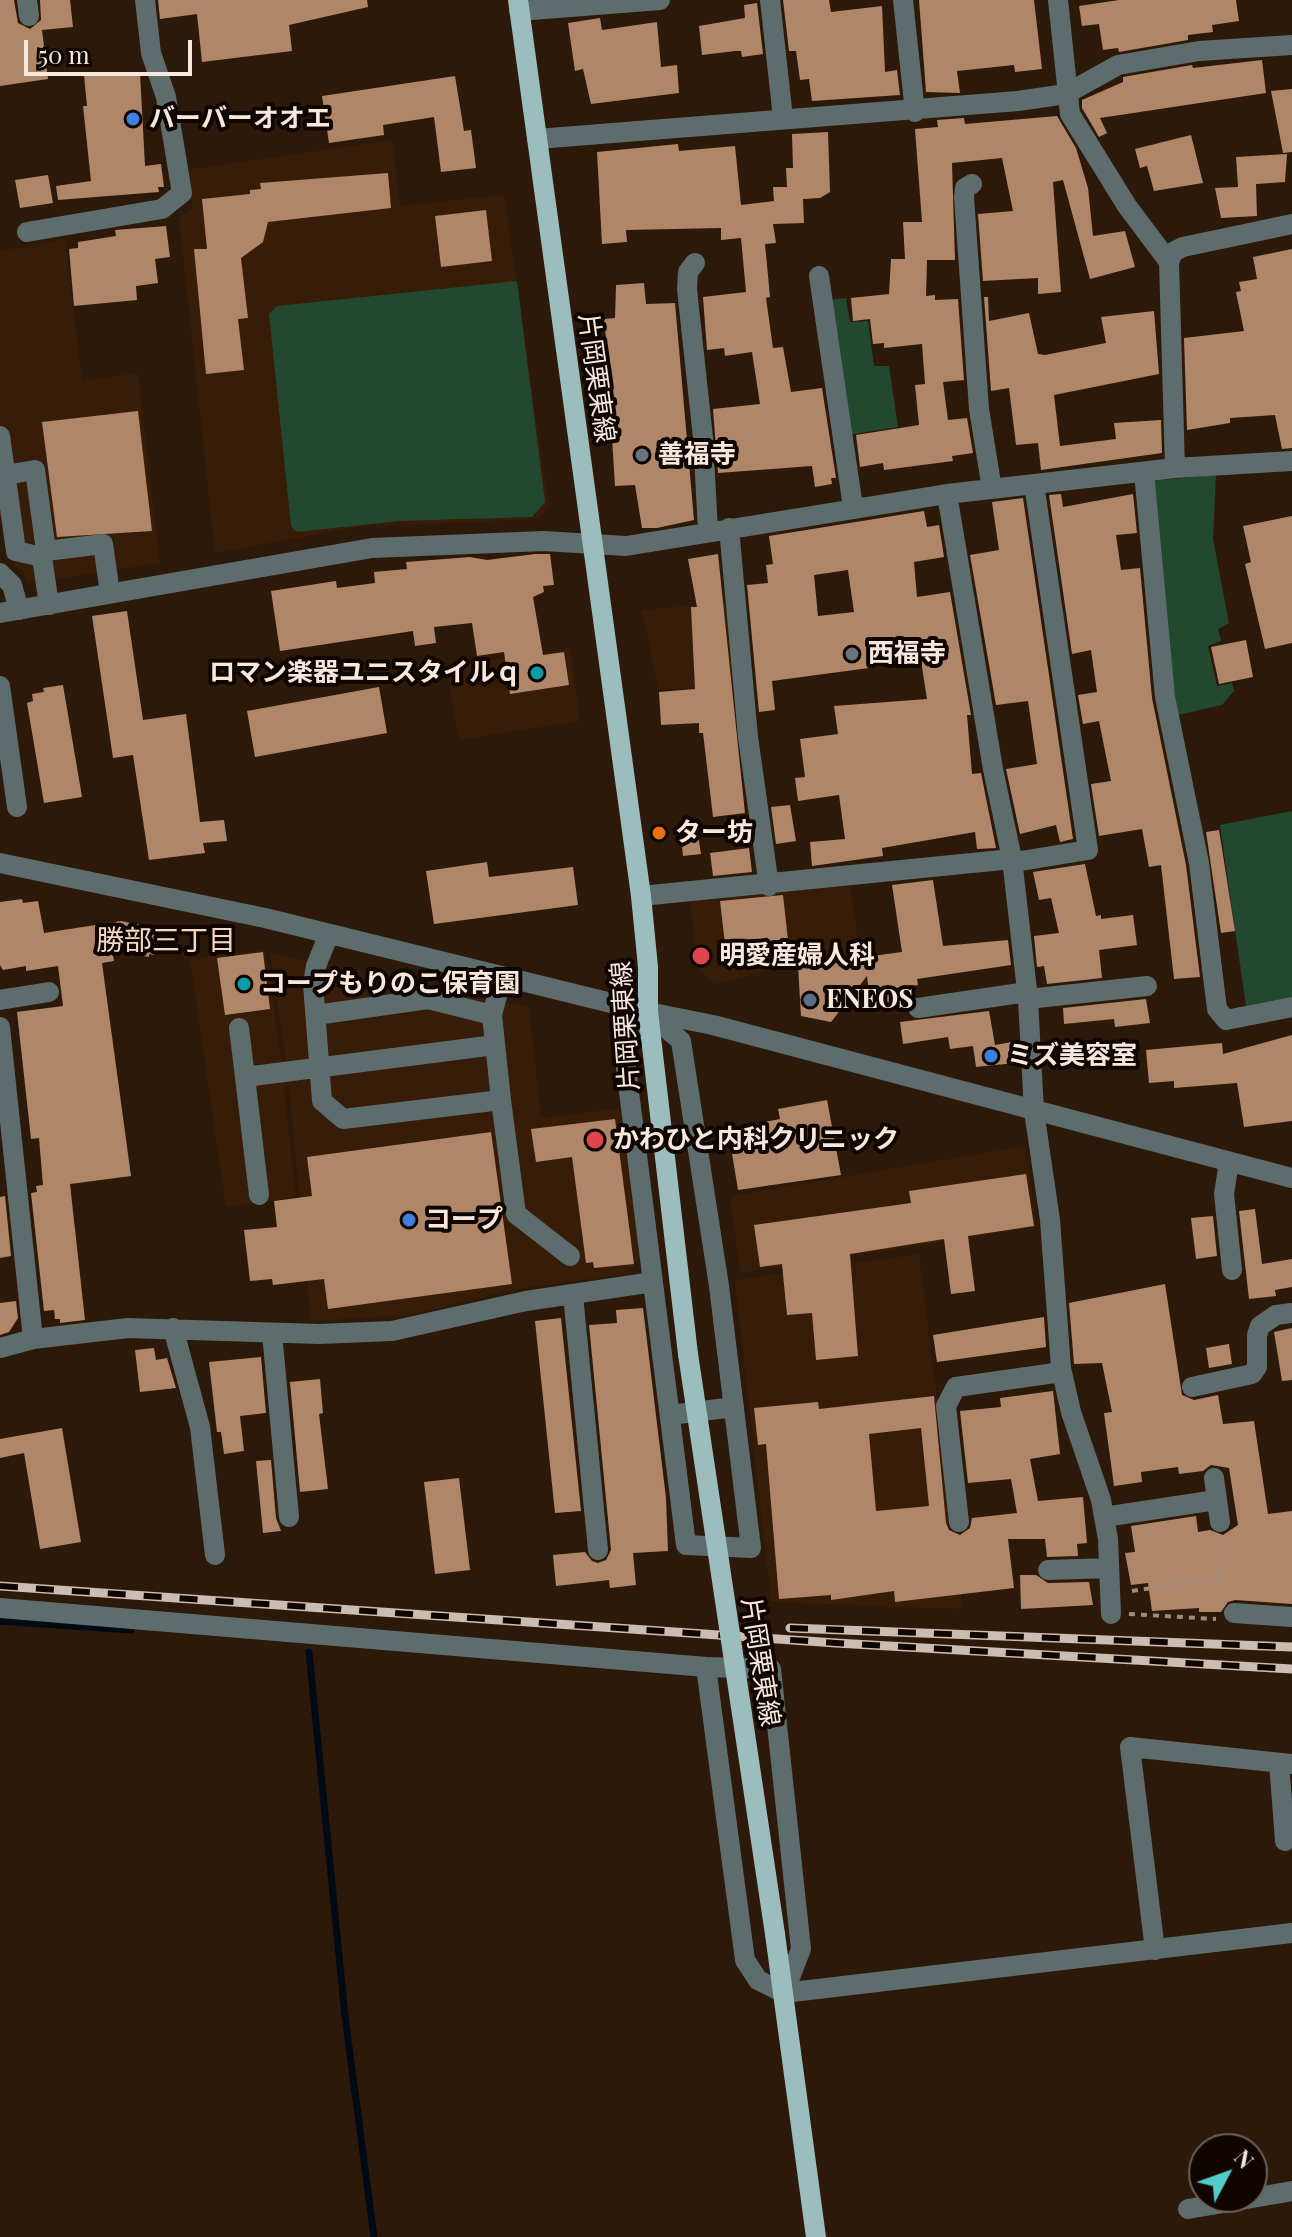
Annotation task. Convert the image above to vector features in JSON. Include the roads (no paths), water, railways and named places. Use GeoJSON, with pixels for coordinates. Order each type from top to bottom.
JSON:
{"type":"FeatureCollection","features":[{"type":"Feature","properties":{"kind":"main road","name":"片岡栗東線"},"geometry":{"type":"LineString","coordinates":[[518,5],[641,896],[648,967],[648,1012],[688,1354],[784,1993],[816,2237]]}},
{"type":"Feature","properties":{"kind":"street"},"geometry":{"type":"LineString","coordinates":[[27,232],[162,209],[182,193],[166,97],[151,53],[145,0]]}},
{"type":"Feature","properties":{"kind":"street"},"geometry":{"type":"LineString","coordinates":[[518,5],[660,0]]}},
{"type":"Feature","properties":{"kind":"street"},"geometry":{"type":"LineString","coordinates":[[770,0],[783,118]]}},
{"type":"Feature","properties":{"kind":"street"},"geometry":{"type":"LineString","coordinates":[[903,0],[915,112]]}},
{"type":"Feature","properties":{"kind":"street"},"geometry":{"type":"LineString","coordinates":[[1058,0],[1070,114],[1088,147],[1169,262]]}},
{"type":"Feature","properties":{"kind":"street"},"geometry":{"type":"LineString","coordinates":[[537,139],[783,118],[915,112],[1066,94],[1118,65],[1199,51],[1292,45]]}},
{"type":"Feature","properties":{"kind":"street"},"geometry":{"type":"LineString","coordinates":[[972,184],[965,188],[964,197],[979,409],[992,489]]}},
{"type":"Feature","properties":{"kind":"street"},"geometry":{"type":"LineString","coordinates":[[1175,468],[1169,262],[1173,252],[1183,247],[1292,224]]}},
{"type":"Feature","properties":{"kind":"street"},"geometry":{"type":"LineString","coordinates":[[695,263],[688,272],[687,289],[708,531]]}},
{"type":"Feature","properties":{"kind":"street"},"geometry":{"type":"LineString","coordinates":[[819,276],[853,507]]}},
{"type":"Feature","properties":{"kind":"street"},"geometry":{"type":"LineString","coordinates":[[0,436],[16,551],[44,554],[103,544],[110,593]]}},
{"type":"Feature","properties":{"kind":"street"},"geometry":{"type":"LineString","coordinates":[[0,573],[12,585],[10,612],[372,548],[544,541],[626,546],[947,494],[1175,468],[1292,461]]}},
{"type":"Feature","properties":{"kind":"street"},"geometry":{"type":"LineString","coordinates":[[5,475],[35,470],[49,605]]}},
{"type":"Feature","properties":{"kind":"street"},"geometry":{"type":"LineString","coordinates":[[1144,472],[1165,697],[1199,863],[1217,1009],[1226,1020],[1292,1007]]}},
{"type":"Feature","properties":{"kind":"street"},"geometry":{"type":"LineString","coordinates":[[641,896],[769,886],[1012,859],[1021,861],[1088,850],[1034,484]]}},
{"type":"Feature","properties":{"kind":"street"},"geometry":{"type":"LineString","coordinates":[[947,494],[993,769],[1012,859],[1027,996],[1034,1111],[1050,1220],[1062,1372],[1104,1517],[1111,1604]]}},
{"type":"Feature","properties":{"kind":"street"},"geometry":{"type":"LineString","coordinates":[[729,528],[750,752],[769,886]]}},
{"type":"Feature","properties":{"kind":"street"},"geometry":{"type":"LineString","coordinates":[[0,686],[17,807]]}},
{"type":"Feature","properties":{"kind":"street"},"geometry":{"type":"LineString","coordinates":[[0,863],[329,934],[713,1025],[1292,1178]]}},
{"type":"Feature","properties":{"kind":"street"},"geometry":{"type":"LineString","coordinates":[[329,934],[316,966],[322,1101],[343,1119],[501,1100]]}},
{"type":"Feature","properties":{"kind":"street"},"geometry":{"type":"LineString","coordinates":[[502,977],[492,1015],[516,1214],[570,1256]]}},
{"type":"Feature","properties":{"kind":"street"},"geometry":{"type":"LineString","coordinates":[[918,1008],[1147,986]]}},
{"type":"Feature","properties":{"kind":"street"},"geometry":{"type":"LineString","coordinates":[[0,1000],[49,992]]}},
{"type":"Feature","properties":{"kind":"street"},"geometry":{"type":"LineString","coordinates":[[316,1015],[428,999],[492,1015]]}},
{"type":"Feature","properties":{"kind":"street"},"geometry":{"type":"LineString","coordinates":[[648,1012],[681,1041],[719,1286],[751,1548],[686,1545],[623,1044],[648,1012]]}},
{"type":"Feature","properties":{"kind":"street"},"geometry":{"type":"LineString","coordinates":[[0,1027],[33,1339]]}},
{"type":"Feature","properties":{"kind":"street"},"geometry":{"type":"LineString","coordinates":[[239,1028],[259,1195]]}},
{"type":"Feature","properties":{"kind":"street"},"geometry":{"type":"LineString","coordinates":[[245,1077],[495,1045]]}},
{"type":"Feature","properties":{"kind":"street"},"geometry":{"type":"LineString","coordinates":[[1229,1162],[1224,1194],[1232,1270]]}},
{"type":"Feature","properties":{"kind":"street"},"geometry":{"type":"LineString","coordinates":[[0,1348],[33,1339],[128,1328],[272,1333],[392,1331],[526,1301],[653,1282]]}},
{"type":"Feature","properties":{"kind":"street"},"geometry":{"type":"LineString","coordinates":[[573,1295],[598,1550]]}},
{"type":"Feature","properties":{"kind":"street"},"geometry":{"type":"LineString","coordinates":[[1192,1387],[1252,1374],[1257,1367],[1260,1326],[1276,1315],[1292,1313]]}},
{"type":"Feature","properties":{"kind":"street"},"geometry":{"type":"LineString","coordinates":[[173,1328],[200,1427],[215,1555]]}},
{"type":"Feature","properties":{"kind":"street"},"geometry":{"type":"LineString","coordinates":[[272,1333],[289,1517]]}},
{"type":"Feature","properties":{"kind":"street"},"geometry":{"type":"LineString","coordinates":[[959,1522],[946,1406],[956,1387],[1062,1372]]}},
{"type":"Feature","properties":{"kind":"street"},"geometry":{"type":"LineString","coordinates":[[670,1415],[734,1407]]}},
{"type":"Feature","properties":{"kind":"street"},"geometry":{"type":"LineString","coordinates":[[1214,1478],[1220,1522]]}},
{"type":"Feature","properties":{"kind":"street"},"geometry":{"type":"LineString","coordinates":[[1104,1517],[1216,1500]]}},
{"type":"Feature","properties":{"kind":"street"},"geometry":{"type":"LineString","coordinates":[[1048,1570],[1109,1568]]}},
{"type":"Feature","properties":{"kind":"street"},"geometry":{"type":"LineString","coordinates":[[0,1608],[706,1667],[771,1669],[801,1949],[784,1993]]}},
{"type":"Feature","properties":{"kind":"street"},"geometry":{"type":"LineString","coordinates":[[1234,1613],[1292,1617]]}},
{"type":"Feature","properties":{"kind":"street"},"geometry":{"type":"LineString","coordinates":[[706,1667],[745,1960],[758,1980],[784,1993],[1292,1933]]}},
{"type":"Feature","properties":{"kind":"street"},"geometry":{"type":"LineString","coordinates":[[1155,1950],[1130,1747],[1285,1764],[1285,1841]]}},
{"type":"Feature","properties":{"kind":"street"},"geometry":{"type":"LineString","coordinates":[[1268,2195],[1292,2191]]}},
{"type":"Feature","properties":{"kind":"waterway"},"geometry":{"type":"LineString","coordinates":[[0,1621],[131,1630]]}},
{"type":"Feature","properties":{"kind":"waterway"},"geometry":{"type":"LineString","coordinates":[[309,1652],[345,2016],[374,2237]]}},
{"type":"Feature","properties":{"kind":"railway"},"geometry":{"type":"LineString","coordinates":[[0,1586],[836,1643],[1292,1669]]}},
{"type":"Feature","properties":{"kind":"railway"},"geometry":{"type":"LineString","coordinates":[[790,1628],[1292,1647]]}},
{"type":"Feature","properties":{"kind":"place","name":"バーバーオオエ"},"geometry":{"type":"Point","coordinates":[133,119]}},
{"type":"Feature","properties":{"kind":"place","name":"善福寺"},"geometry":{"type":"Point","coordinates":[642,455]}},
{"type":"Feature","properties":{"kind":"place","name":"西福寺"},"geometry":{"type":"Point","coordinates":[852,654]}},
{"type":"Feature","properties":{"kind":"place","name":"ロマン楽器ユニスタイルｑ"},"geometry":{"type":"Point","coordinates":[537,673]}},
{"type":"Feature","properties":{"kind":"place","name":"ター坊"},"geometry":{"type":"Point","coordinates":[659,833]}},
{"type":"Feature","properties":{"kind":"place","name":"明愛産婦人科"},"geometry":{"type":"Point","coordinates":[701,956]}},
{"type":"Feature","properties":{"kind":"place","name":"コープもりのこ保育園"},"geometry":{"type":"Point","coordinates":[244,984]}},
{"type":"Feature","properties":{"kind":"place","name":"ENEOS"},"geometry":{"type":"Point","coordinates":[810,1000]}},
{"type":"Feature","properties":{"kind":"place","name":"ミズ美容室"},"geometry":{"type":"Point","coordinates":[991,1056]}},
{"type":"Feature","properties":{"kind":"place","name":"かわひと内科クリニック"},"geometry":{"type":"Point","coordinates":[595,1140]}},
{"type":"Feature","properties":{"kind":"place","name":"コープ"},"geometry":{"type":"Point","coordinates":[409,1220]}},
{"type":"Feature","properties":{"kind":"district","name":"勝部三丁目"},"geometry":{"type":"Point","coordinates":[166,941]}}]}
